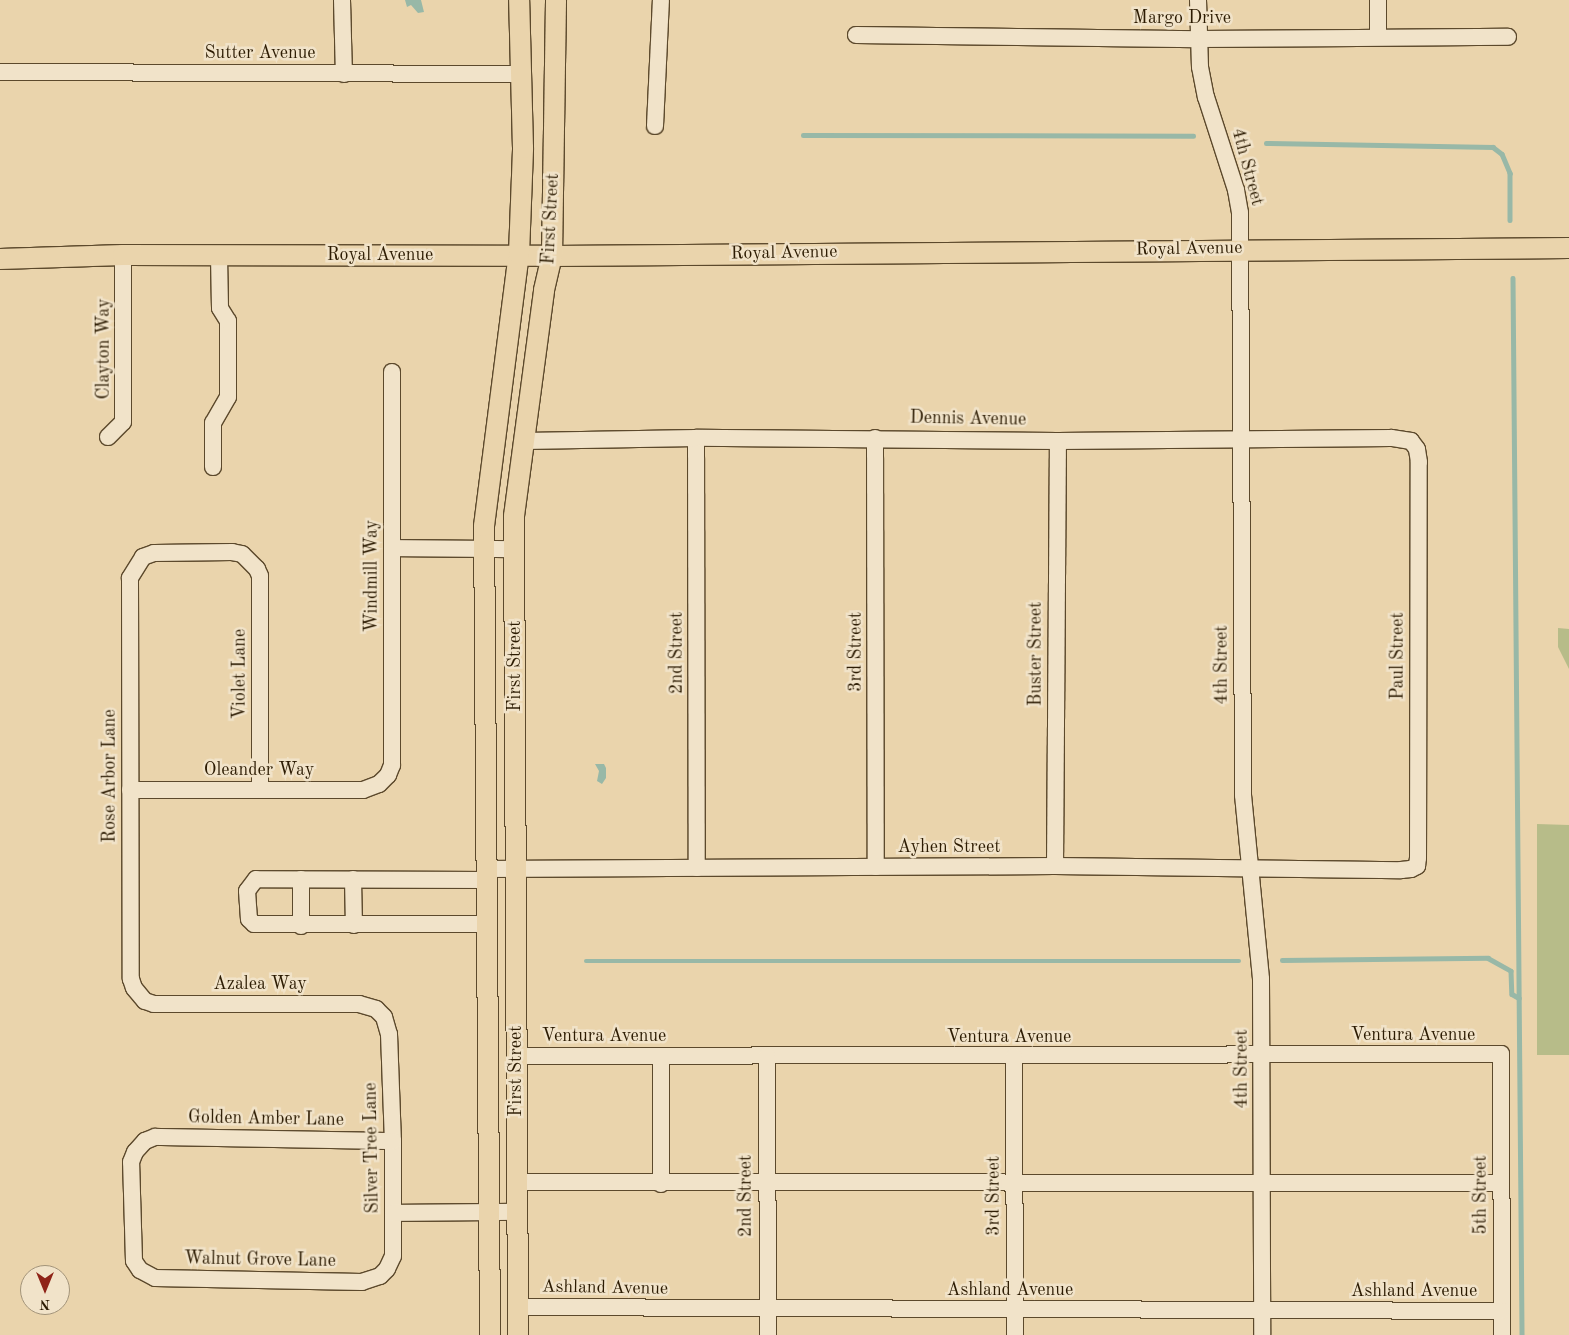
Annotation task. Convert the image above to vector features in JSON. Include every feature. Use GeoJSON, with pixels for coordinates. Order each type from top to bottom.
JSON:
{"type":"FeatureCollection","features":[{"type":"Feature","properties":{"kind":"main road","name":"First Street"},"geometry":{"type":"LineString","coordinates":[[490,1335],[484,549],[487,488],[519,254],[522,148],[519,0]]}},
{"type":"Feature","properties":{"kind":"main road","name":"First Street"},"geometry":{"type":"LineString","coordinates":[[518,1335],[514,516],[544,287],[552,256],[556,0]]}},
{"type":"Feature","properties":{"kind":"main road","name":"Royal Avenue"},"geometry":{"type":"LineString","coordinates":[[0,259],[123,255],[519,254],[552,256],[1240,248],[1569,248]]}},
{"type":"Feature","properties":{"kind":"street"},"geometry":{"type":"LineString","coordinates":[[342,0],[344,74]]}},
{"type":"Feature","properties":{"kind":"street"},"geometry":{"type":"LineString","coordinates":[[655,126],[661,0]]}},
{"type":"Feature","properties":{"kind":"street","name":"4th Street"},"geometry":{"type":"LineString","coordinates":[[1198,0],[1199,39],[1206,97],[1236,190],[1240,248],[1243,795],[1262,979],[1262,1335]]}},
{"type":"Feature","properties":{"kind":"street"},"geometry":{"type":"LineString","coordinates":[[1378,0],[1378,37]]}},
{"type":"Feature","properties":{"kind":"street","name":"Margo Drive"},"geometry":{"type":"LineString","coordinates":[[856,35],[1199,39],[1508,36]]}},
{"type":"Feature","properties":{"kind":"street","name":"Sutter Avenue"},"geometry":{"type":"LineString","coordinates":[[0,72],[520,74]]}},
{"type":"Feature","properties":{"kind":"street","name":"Clayton Way"},"geometry":{"type":"LineString","coordinates":[[108,437],[123,422],[123,255]]}},
{"type":"Feature","properties":{"kind":"street"},"geometry":{"type":"LineString","coordinates":[[213,467],[213,423],[228,397],[228,321],[220,308],[219,255]]}},
{"type":"Feature","properties":{"kind":"street","name":"Windmill Way"},"geometry":{"type":"LineString","coordinates":[[385,779],[392,765],[392,372]]}},
{"type":"Feature","properties":{"kind":"street","name":"Dennis Avenue"},"geometry":{"type":"LineString","coordinates":[[524,441],[696,438],[875,438],[1240,441],[1391,438],[1411,441]]}},
{"type":"Feature","properties":{"kind":"street","name":"2nd Street"},"geometry":{"type":"LineString","coordinates":[[696,438],[697,868]]}},
{"type":"Feature","properties":{"kind":"street","name":"3rd Street"},"geometry":{"type":"LineString","coordinates":[[875,438],[876,867]]}},
{"type":"Feature","properties":{"kind":"street","name":"Buster Street"},"geometry":{"type":"LineString","coordinates":[[1055,866],[1058,441]]}},
{"type":"Feature","properties":{"kind":"street","name":"Paul Street"},"geometry":{"type":"LineString","coordinates":[[1411,441],[1417,449],[1418,462],[1418,858],[1417,866],[1412,869]]}},
{"type":"Feature","properties":{"kind":"street"},"geometry":{"type":"LineString","coordinates":[[392,548],[514,549]]}},
{"type":"Feature","properties":{"kind":"street","name":"Violet Lane"},"geometry":{"type":"LineString","coordinates":[[138,562],[154,553],[232,552],[251,560],[260,576],[260,790]]}},
{"type":"Feature","properties":{"kind":"street","name":"Rose Arbor Lane"},"geometry":{"type":"LineString","coordinates":[[136,992],[131,979],[130,578],[138,562]]}},
{"type":"Feature","properties":{"kind":"street","name":"Oleander Way"},"geometry":{"type":"LineString","coordinates":[[130,790],[363,790],[385,779]]}},
{"type":"Feature","properties":{"kind":"street","name":"Ayhen Street"},"geometry":{"type":"LineString","coordinates":[[301,926],[254,924],[250,918],[247,891],[256,879],[353,880],[487,875],[515,869],[1055,866],[1412,869]]}},
{"type":"Feature","properties":{"kind":"street"},"geometry":{"type":"LineString","coordinates":[[301,879],[301,926],[487,924]]}},
{"type":"Feature","properties":{"kind":"street"},"geometry":{"type":"LineString","coordinates":[[353,880],[354,925]]}},
{"type":"Feature","properties":{"kind":"street","name":"Azalea Way"},"geometry":{"type":"LineString","coordinates":[[136,992],[154,1004],[360,1004],[376,1010],[384,1017]]}},
{"type":"Feature","properties":{"kind":"street","name":"Silver Tree Lane"},"geometry":{"type":"LineString","coordinates":[[380,1276],[387,1269],[393,1256],[393,1141],[389,1034],[384,1017]]}},
{"type":"Feature","properties":{"kind":"street","name":"Ventura Avenue"},"geometry":{"type":"LineString","coordinates":[[516,1056],[1014,1057],[1501,1054]]}},
{"type":"Feature","properties":{"kind":"street","name":"5th Street"},"geometry":{"type":"LineString","coordinates":[[1501,1054],[1502,1335]]}},
{"type":"Feature","properties":{"kind":"street"},"geometry":{"type":"LineString","coordinates":[[661,1184],[662,1056]]}},
{"type":"Feature","properties":{"kind":"street","name":"2nd Street"},"geometry":{"type":"LineString","coordinates":[[767,1056],[768,1335]]}},
{"type":"Feature","properties":{"kind":"street","name":"3rd Street"},"geometry":{"type":"LineString","coordinates":[[1014,1057],[1015,1335]]}},
{"type":"Feature","properties":{"kind":"street","name":"Golden Amber Lane"},"geometry":{"type":"LineString","coordinates":[[140,1270],[132,1253],[131,1162],[140,1145],[155,1137],[393,1141]]}},
{"type":"Feature","properties":{"kind":"street"},"geometry":{"type":"LineString","coordinates":[[517,1182],[766,1185],[1500,1183]]}},
{"type":"Feature","properties":{"kind":"street"},"geometry":{"type":"LineString","coordinates":[[393,1213],[516,1212]]}},
{"type":"Feature","properties":{"kind":"street","name":"Walnut Grove Lane"},"geometry":{"type":"LineString","coordinates":[[140,1270],[156,1278],[362,1282],[380,1276]]}},
{"type":"Feature","properties":{"kind":"street","name":"Ashland Avenue"},"geometry":{"type":"LineString","coordinates":[[517,1307],[1262,1312],[1502,1311]]}},
{"type":"Feature","properties":{"kind":"green space"},"geometry":{"type":"Polygon","coordinates":[[[1558,628],[1569,629],[1569,669],[1558,647],[1558,628]]]}},
{"type":"Feature","properties":{"kind":"green space"},"geometry":{"type":"Polygon","coordinates":[[[1537,824],[1569,825],[1569,1055],[1537,1055],[1537,824]]]}},
{"type":"Feature","properties":{"kind":"shaded area"},"geometry":{"type":"Polygon","coordinates":[[[405,0],[421,0],[424,12],[418,13],[411,5],[407,7],[405,0]]]}},
{"type":"Feature","properties":{"kind":"shaded area"},"geometry":{"type":"Polygon","coordinates":[[[595,764],[604,764],[606,768],[606,778],[602,784],[597,781],[599,771],[595,764]]]}},
{"type":"Feature","properties":{"kind":"waterway"},"geometry":{"type":"LineString","coordinates":[[803,135],[1193,136]]}},
{"type":"Feature","properties":{"kind":"waterway"},"geometry":{"type":"LineString","coordinates":[[1266,143],[1493,147],[1502,154],[1510,173],[1510,220]]}},
{"type":"Feature","properties":{"kind":"waterway"},"geometry":{"type":"LineString","coordinates":[[1513,278],[1522,1335]]}},
{"type":"Feature","properties":{"kind":"waterway"},"geometry":{"type":"LineString","coordinates":[[1282,960],[1488,958],[1511,971],[1512,994],[1519,998]]}},
{"type":"Feature","properties":{"kind":"waterway"},"geometry":{"type":"LineString","coordinates":[[586,961],[1239,961]]}}]}
